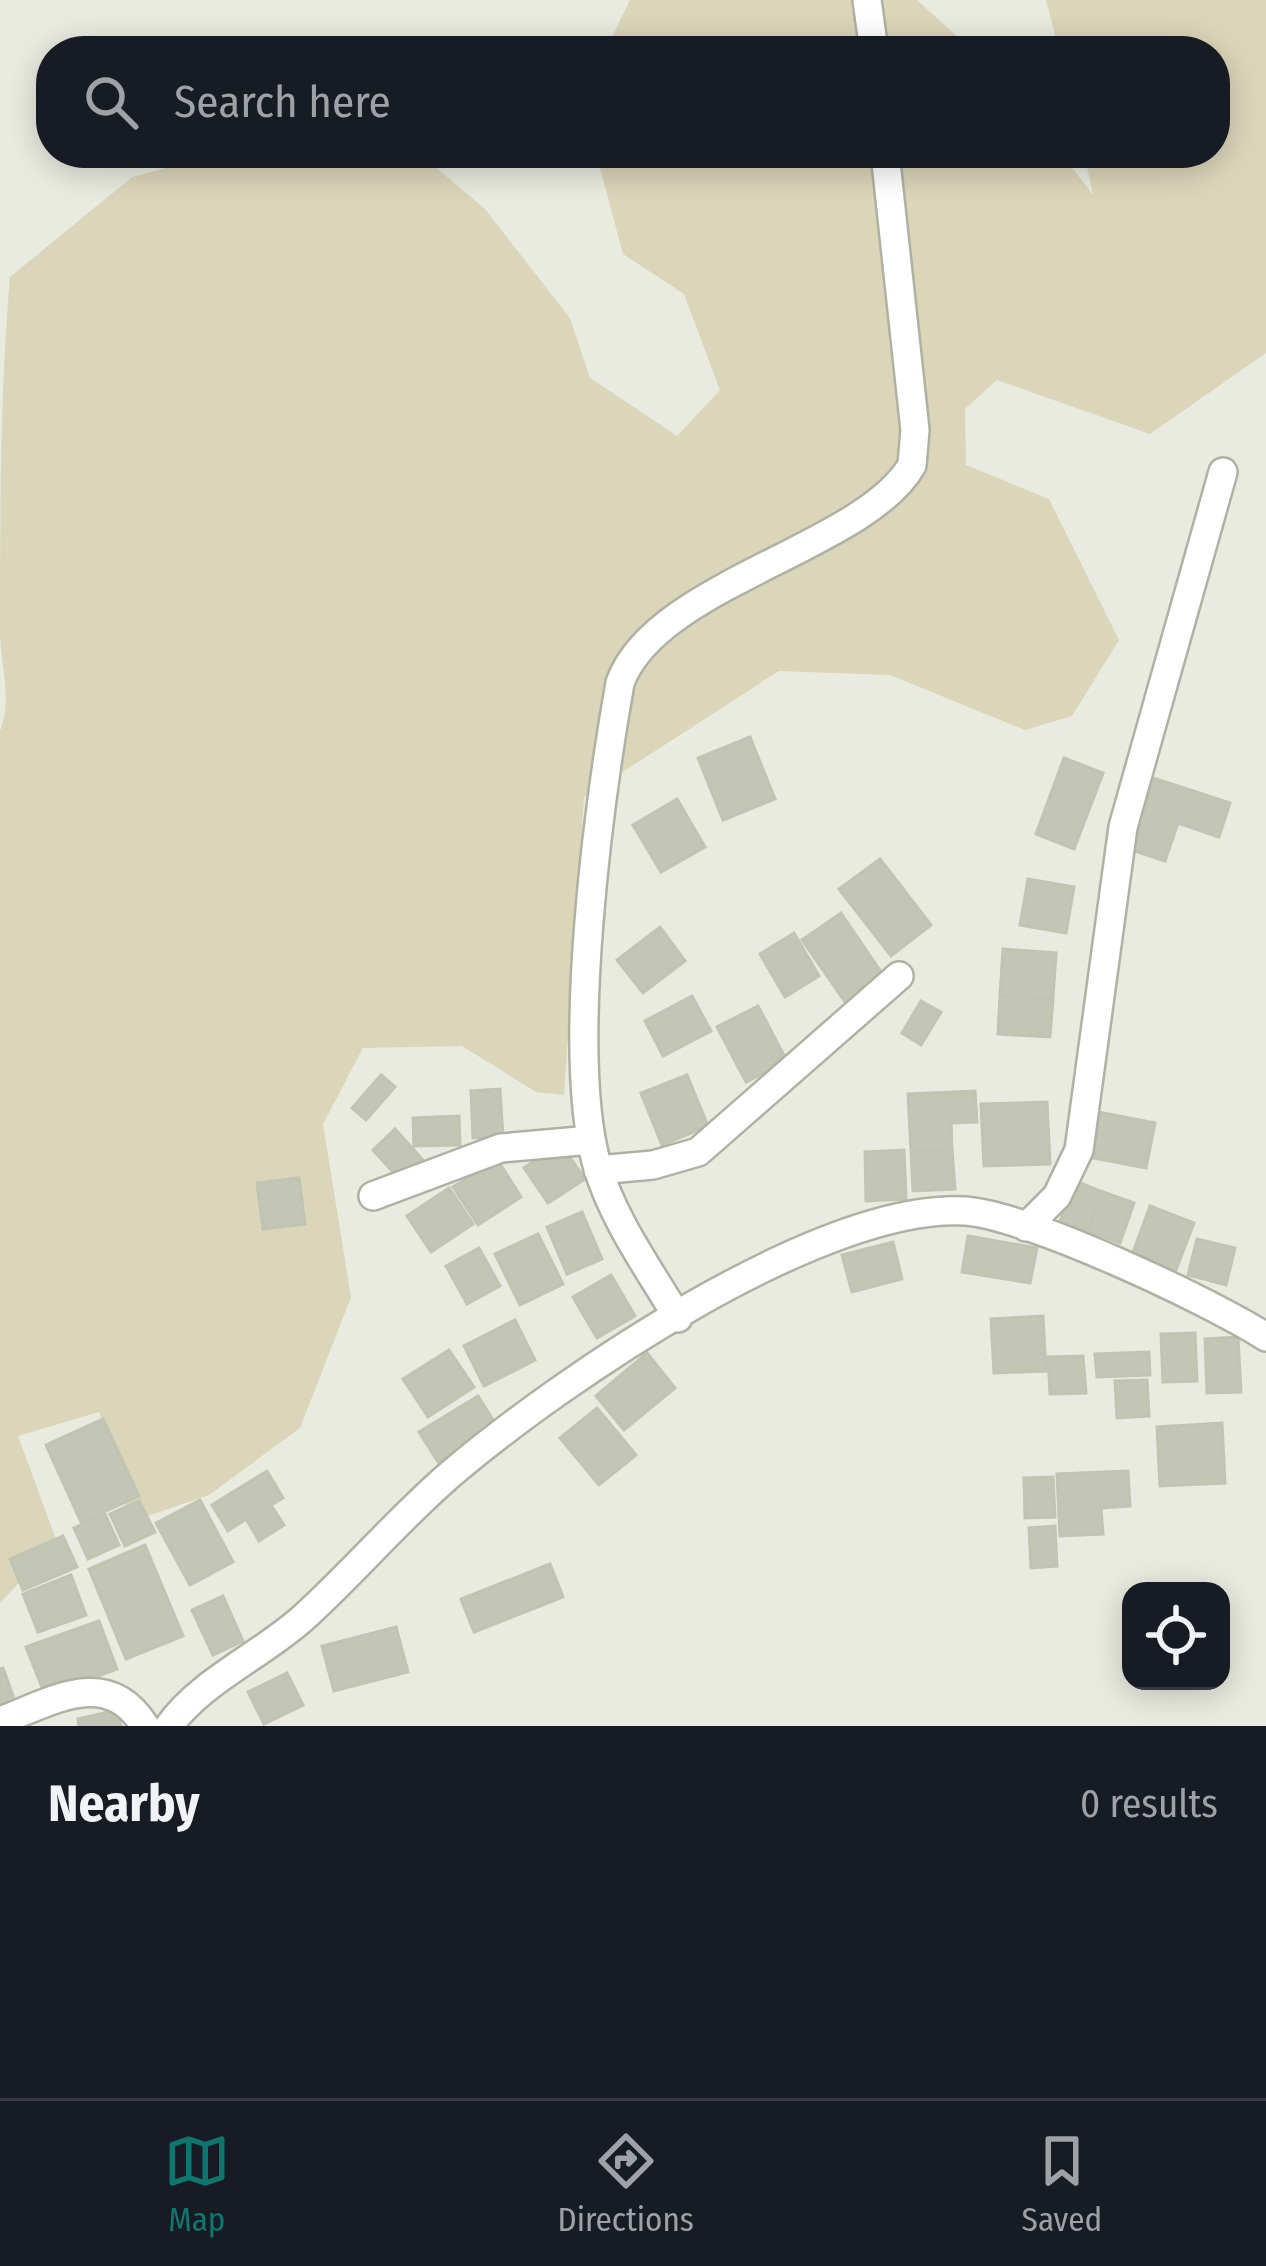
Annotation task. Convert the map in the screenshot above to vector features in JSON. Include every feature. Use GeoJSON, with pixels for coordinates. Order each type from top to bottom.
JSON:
{"type":"FeatureCollection","features":[{"type":"Feature","properties":{"kind":"street"},"geometry":{"type":"LineString","coordinates":[[867,0],[872,36]]}},
{"type":"Feature","properties":{"kind":"street"},"geometry":{"type":"LineString","coordinates":[[678,1318],[626,1231],[598,1170],[591,1140],[586,1054],[590,953],[615,710],[626,666],[672,623],[886,495],[912,465],[915,430],[887,168]]}},
{"type":"Feature","properties":{"kind":"street"},"geometry":{"type":"LineString","coordinates":[[1026,1227],[1057,1196],[1079,1150],[1123,827],[1222,472]]}},
{"type":"Feature","properties":{"kind":"street"},"geometry":{"type":"LineString","coordinates":[[598,1170],[653,1165],[698,1152],[899,976]]}},
{"type":"Feature","properties":{"kind":"street"},"geometry":{"type":"LineString","coordinates":[[374,1196],[501,1148],[591,1140]]}},
{"type":"Feature","properties":{"kind":"street"},"geometry":{"type":"LineString","coordinates":[[169,1726],[300,1621],[454,1471],[763,1264],[889,1221],[965,1211],[1026,1227],[1201,1301],[1266,1337]]}},
{"type":"Feature","properties":{"kind":"street"},"geometry":{"type":"LineString","coordinates":[[0,1721],[96,1692],[124,1699],[145,1726]]}},
{"type":"Feature","properties":{"kind":"shaded area"},"geometry":{"type":"Polygon","coordinates":[[[630,0],[917,0],[957,36],[612,36],[630,0]]]}},
{"type":"Feature","properties":{"kind":"shaded area"},"geometry":{"type":"Polygon","coordinates":[[[1046,0],[1266,0],[1266,353],[1150,434],[997,380],[965,409],[966,465],[1049,499],[1119,640],[1072,716],[1025,730],[890,675],[779,671],[584,797],[564,1095],[536,1092],[462,1046],[363,1048],[323,1124],[351,1297],[300,1428],[209,1495],[130,1522],[99,1412],[18,1436],[57,1542],[0,1603],[0,731],[6,694],[0,542],[10,277],[132,177],[166,168],[437,168],[485,209],[570,318],[590,378],[677,436],[720,390],[684,294],[623,254],[600,168],[1072,168],[1093,195],[1087,168],[1230,168],[1230,36],[1055,36],[1046,0]]]}},
{"type":"Feature","properties":{"kind":"building"},"geometry":{"type":"Polygon","coordinates":[[[750,737],[775,799],[723,820],[698,758],[750,737]]]}},
{"type":"Feature","properties":{"kind":"building"},"geometry":{"type":"Polygon","coordinates":[[[1064,758],[1103,773],[1074,849],[1036,834],[1064,758]]]}},
{"type":"Feature","properties":{"kind":"building"},"geometry":{"type":"Polygon","coordinates":[[[1147,776],[1230,803],[1219,837],[1178,823],[1165,861],[1123,847],[1147,776]]]}},
{"type":"Feature","properties":{"kind":"building"},"geometry":{"type":"Polygon","coordinates":[[[677,799],[705,847],[661,872],[633,825],[677,799]]]}},
{"type":"Feature","properties":{"kind":"building"},"geometry":{"type":"Polygon","coordinates":[[[880,859],[931,925],[891,956],[839,889],[880,859]]]}},
{"type":"Feature","properties":{"kind":"building"},"geometry":{"type":"Polygon","coordinates":[[[1028,879],[1074,887],[1066,933],[1020,925],[1028,879]]]}},
{"type":"Feature","properties":{"kind":"building"},"geometry":{"type":"Polygon","coordinates":[[[841,913],[883,975],[845,1002],[802,940],[841,913]]]}},
{"type":"Feature","properties":{"kind":"building"},"geometry":{"type":"Polygon","coordinates":[[[660,927],[685,961],[643,993],[617,960],[660,927]]]}},
{"type":"Feature","properties":{"kind":"building"},"geometry":{"type":"Polygon","coordinates":[[[794,933],[819,976],[785,997],[760,954],[794,933]]]}},
{"type":"Feature","properties":{"kind":"building"},"geometry":{"type":"Polygon","coordinates":[[[1003,949],[1056,953],[1053,999],[1000,996],[1003,949]]]}},
{"type":"Feature","properties":{"kind":"building"},"geometry":{"type":"Polygon","coordinates":[[[692,996],[711,1031],[663,1056],[645,1021],[692,996]]]}},
{"type":"Feature","properties":{"kind":"building"},"geometry":{"type":"Polygon","coordinates":[[[1000,996],[1053,999],[1050,1037],[998,1034],[1000,996]]]}},
{"type":"Feature","properties":{"kind":"building"},"geometry":{"type":"Polygon","coordinates":[[[921,1001],[941,1012],[921,1045],[902,1033],[921,1001]]]}},
{"type":"Feature","properties":{"kind":"building"},"geometry":{"type":"Polygon","coordinates":[[[758,1006],[787,1061],[746,1082],[717,1027],[758,1006]]]}},
{"type":"Feature","properties":{"kind":"building"},"geometry":{"type":"Polygon","coordinates":[[[381,1075],[395,1087],[366,1120],[352,1108],[381,1075]]]}},
{"type":"Feature","properties":{"kind":"building"},"geometry":{"type":"Polygon","coordinates":[[[687,1075],[708,1126],[662,1145],[641,1093],[687,1075]]]}},
{"type":"Feature","properties":{"kind":"building"},"geometry":{"type":"Polygon","coordinates":[[[500,1089],[503,1136],[473,1138],[471,1091],[500,1089]]]}},
{"type":"Feature","properties":{"kind":"building"},"geometry":{"type":"Polygon","coordinates":[[[975,1091],[977,1122],[951,1123],[952,1149],[911,1151],[908,1094],[975,1091]]]}},
{"type":"Feature","properties":{"kind":"building"},"geometry":{"type":"Polygon","coordinates":[[[1047,1102],[1050,1164],[984,1166],[981,1104],[1047,1102]]]}},
{"type":"Feature","properties":{"kind":"building"},"geometry":{"type":"Polygon","coordinates":[[[1098,1112],[1155,1123],[1146,1168],[1089,1157],[1098,1112]]]}},
{"type":"Feature","properties":{"kind":"building"},"geometry":{"type":"Polygon","coordinates":[[[459,1116],[460,1145],[414,1146],[413,1118],[459,1116]]]}},
{"type":"Feature","properties":{"kind":"building"},"geometry":{"type":"Polygon","coordinates":[[[395,1129],[423,1160],[400,1180],[373,1150],[395,1129]]]}},
{"type":"Feature","properties":{"kind":"building"},"geometry":{"type":"Polygon","coordinates":[[[560,1143],[585,1179],[548,1203],[524,1168],[560,1143]]]}},
{"type":"Feature","properties":{"kind":"building"},"geometry":{"type":"Polygon","coordinates":[[[952,1149],[955,1189],[913,1191],[911,1151],[952,1149]]]}},
{"type":"Feature","properties":{"kind":"building"},"geometry":{"type":"Polygon","coordinates":[[[904,1150],[906,1199],[866,1201],[865,1152],[904,1150]]]}},
{"type":"Feature","properties":{"kind":"building"},"geometry":{"type":"Polygon","coordinates":[[[497,1159],[521,1197],[478,1225],[453,1187],[497,1159]]]}},
{"type":"Feature","properties":{"kind":"building"},"geometry":{"type":"Polygon","coordinates":[[[299,1178],[305,1224],[263,1229],[257,1183],[299,1178]]]}},
{"type":"Feature","properties":{"kind":"building"},"geometry":{"type":"Polygon","coordinates":[[[1075,1181],[1103,1192],[1088,1231],[1060,1221],[1075,1181]]]}},
{"type":"Feature","properties":{"kind":"building"},"geometry":{"type":"Polygon","coordinates":[[[449,1188],[473,1224],[431,1252],[407,1216],[449,1188]]]}},
{"type":"Feature","properties":{"kind":"building"},"geometry":{"type":"Polygon","coordinates":[[[1103,1192],[1134,1203],[1120,1243],[1088,1231],[1103,1192]]]}},
{"type":"Feature","properties":{"kind":"building"},"geometry":{"type":"Polygon","coordinates":[[[1150,1206],[1194,1223],[1174,1275],[1131,1258],[1150,1206]]]}},
{"type":"Feature","properties":{"kind":"building"},"geometry":{"type":"Polygon","coordinates":[[[582,1212],[602,1259],[567,1274],[547,1227],[582,1212]]]}},
{"type":"Feature","properties":{"kind":"building"},"geometry":{"type":"Polygon","coordinates":[[[538,1234],[563,1284],[520,1305],[495,1254],[538,1234]]]}},
{"type":"Feature","properties":{"kind":"building"},"geometry":{"type":"Polygon","coordinates":[[[968,1236],[1037,1248],[1030,1283],[962,1272],[968,1236]]]}},
{"type":"Feature","properties":{"kind":"building"},"geometry":{"type":"Polygon","coordinates":[[[1197,1239],[1235,1248],[1226,1285],[1188,1275],[1197,1239]]]}},
{"type":"Feature","properties":{"kind":"building"},"geometry":{"type":"Polygon","coordinates":[[[893,1242],[902,1279],[852,1292],[842,1255],[893,1242]]]}},
{"type":"Feature","properties":{"kind":"building"},"geometry":{"type":"Polygon","coordinates":[[[479,1248],[500,1286],[467,1304],[446,1266],[479,1248]]]}},
{"type":"Feature","properties":{"kind":"building"},"geometry":{"type":"Polygon","coordinates":[[[611,1275],[635,1316],[597,1338],[573,1297],[611,1275]]]}},
{"type":"Feature","properties":{"kind":"building"},"geometry":{"type":"Polygon","coordinates":[[[1043,1316],[1046,1371],[994,1373],[991,1319],[1043,1316]]]}},
{"type":"Feature","properties":{"kind":"building"},"geometry":{"type":"Polygon","coordinates":[[[515,1320],[535,1360],[484,1386],[464,1346],[515,1320]]]}},
{"type":"Feature","properties":{"kind":"building"},"geometry":{"type":"Polygon","coordinates":[[[1195,1333],[1197,1381],[1163,1382],[1161,1334],[1195,1333]]]}},
{"type":"Feature","properties":{"kind":"building"},"geometry":{"type":"Polygon","coordinates":[[[1238,1337],[1241,1392],[1207,1393],[1205,1339],[1238,1337]]]}},
{"type":"Feature","properties":{"kind":"building"},"geometry":{"type":"Polygon","coordinates":[[[449,1350],[474,1387],[428,1417],[403,1379],[449,1350]]]}},
{"type":"Feature","properties":{"kind":"building"},"geometry":{"type":"Polygon","coordinates":[[[1149,1352],[1150,1375],[1097,1377],[1095,1354],[1149,1352]]]}},
{"type":"Feature","properties":{"kind":"building"},"geometry":{"type":"Polygon","coordinates":[[[647,1353],[675,1388],[624,1430],[596,1396],[647,1353]]]}},
{"type":"Feature","properties":{"kind":"building"},"geometry":{"type":"Polygon","coordinates":[[[1083,1356],[1086,1393],[1050,1394],[1048,1357],[1083,1356]]]}},
{"type":"Feature","properties":{"kind":"building"},"geometry":{"type":"Polygon","coordinates":[[[1147,1380],[1149,1416],[1117,1418],[1115,1381],[1147,1380]]]}},
{"type":"Feature","properties":{"kind":"building"},"geometry":{"type":"Polygon","coordinates":[[[478,1396],[497,1426],[438,1462],[419,1432],[478,1396]]]}},
{"type":"Feature","properties":{"kind":"building"},"geometry":{"type":"Polygon","coordinates":[[[597,1408],[636,1455],[599,1485],[560,1438],[597,1408]]]}},
{"type":"Feature","properties":{"kind":"building"},"geometry":{"type":"Polygon","coordinates":[[[103,1419],[139,1496],[81,1522],[46,1445],[103,1419]]]}},
{"type":"Feature","properties":{"kind":"building"},"geometry":{"type":"Polygon","coordinates":[[[1222,1423],[1225,1483],[1160,1486],[1157,1427],[1222,1423]]]}},
{"type":"Feature","properties":{"kind":"building"},"geometry":{"type":"Polygon","coordinates":[[[267,1471],[283,1498],[271,1505],[284,1525],[259,1541],[246,1519],[228,1531],[212,1505],[267,1471]]]}},
{"type":"Feature","properties":{"kind":"building"},"geometry":{"type":"Polygon","coordinates":[[[1128,1471],[1130,1506],[1101,1508],[1103,1534],[1060,1536],[1057,1474],[1128,1471]]]}},
{"type":"Feature","properties":{"kind":"building"},"geometry":{"type":"Polygon","coordinates":[[[1053,1477],[1055,1517],[1025,1518],[1024,1478],[1053,1477]]]}},
{"type":"Feature","properties":{"kind":"building"},"geometry":{"type":"Polygon","coordinates":[[[200,1500],[233,1562],[190,1585],[156,1523],[200,1500]]]}},
{"type":"Feature","properties":{"kind":"building"},"geometry":{"type":"Polygon","coordinates":[[[139,1501],[155,1532],[125,1546],[110,1514],[139,1501]]]}},
{"type":"Feature","properties":{"kind":"building"},"geometry":{"type":"Polygon","coordinates":[[[105,1514],[119,1545],[88,1559],[74,1528],[105,1514]]]}},
{"type":"Feature","properties":{"kind":"building"},"geometry":{"type":"Polygon","coordinates":[[[1055,1526],[1057,1566],[1031,1568],[1029,1528],[1055,1526]]]}},
{"type":"Feature","properties":{"kind":"building"},"geometry":{"type":"Polygon","coordinates":[[[63,1536],[77,1567],[23,1590],[10,1559],[63,1536]]]}},
{"type":"Feature","properties":{"kind":"building"},"geometry":{"type":"Polygon","coordinates":[[[145,1545],[183,1636],[126,1659],[89,1569],[145,1545]]]}},
{"type":"Feature","properties":{"kind":"building"},"geometry":{"type":"Polygon","coordinates":[[[550,1564],[563,1597],[474,1632],[461,1599],[550,1564]]]}},
{"type":"Feature","properties":{"kind":"building"},"geometry":{"type":"Polygon","coordinates":[[[71,1575],[86,1615],[38,1632],[23,1594],[71,1575]]]}},
{"type":"Feature","properties":{"kind":"building"},"geometry":{"type":"Polygon","coordinates":[[[223,1596],[243,1641],[213,1655],[192,1610],[223,1596]]]}},
{"type":"Feature","properties":{"kind":"building"},"geometry":{"type":"Polygon","coordinates":[[[99,1621],[117,1669],[45,1695],[26,1647],[99,1621]]]}},
{"type":"Feature","properties":{"kind":"building"},"geometry":{"type":"Polygon","coordinates":[[[396,1627],[408,1672],[334,1691],[322,1646],[396,1627]]]}},
{"type":"Feature","properties":{"kind":"building"},"geometry":{"type":"Polygon","coordinates":[[[0,1669],[18,1710],[0,1717],[0,1669]]]}},
{"type":"Feature","properties":{"kind":"building"},"geometry":{"type":"Polygon","coordinates":[[[287,1673],[303,1705],[264,1724],[248,1692],[287,1673]]]}},
{"type":"Feature","properties":{"kind":"building"},"geometry":{"type":"Polygon","coordinates":[[[117,1710],[121,1726],[79,1726],[78,1719],[117,1710]]]}}]}
